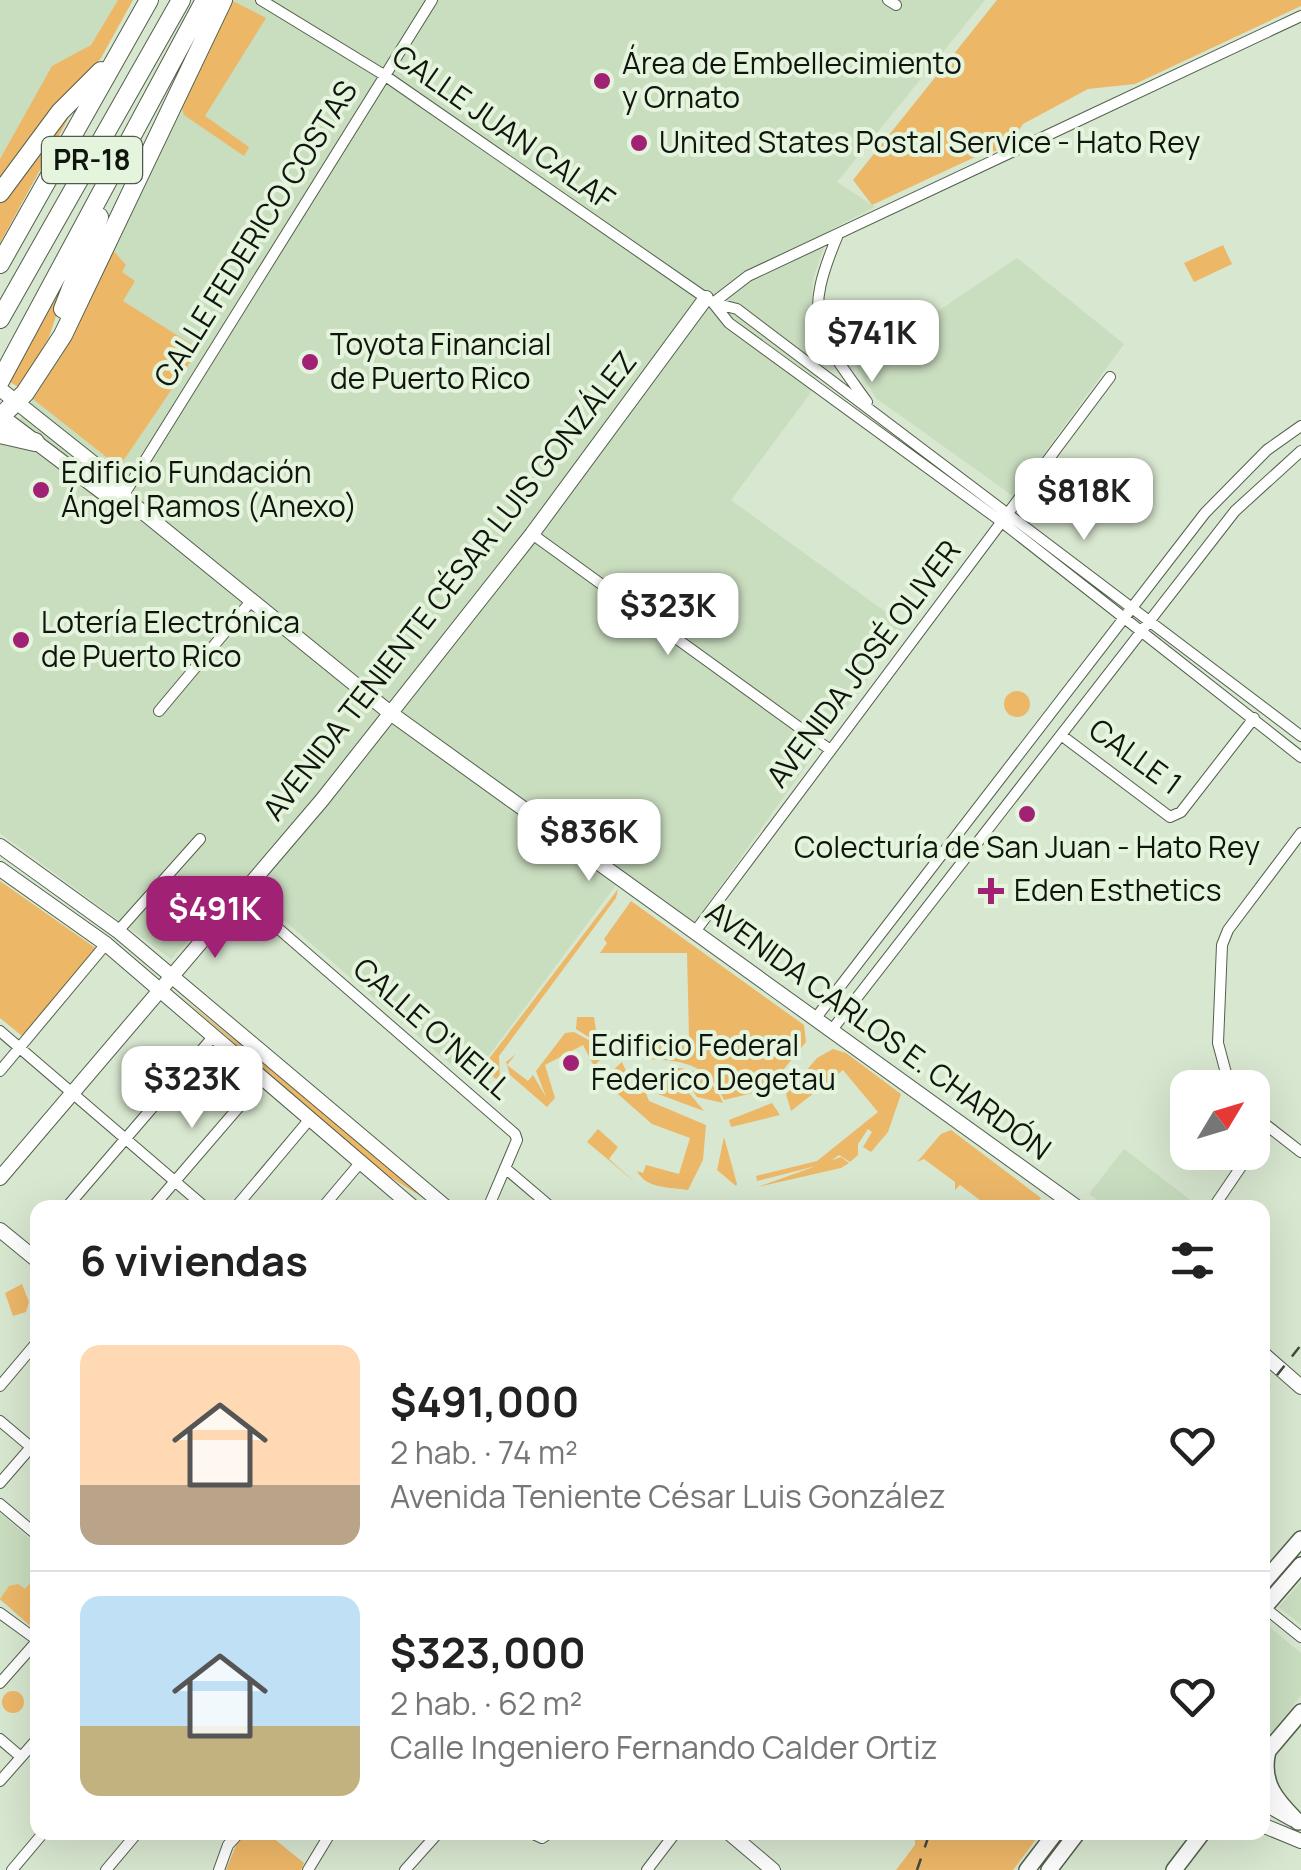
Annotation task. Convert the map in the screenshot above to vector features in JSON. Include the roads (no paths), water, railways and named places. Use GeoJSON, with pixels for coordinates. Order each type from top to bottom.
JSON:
{"type":"FeatureCollection","features":[{"type":"Feature","properties":{"kind":"highway","name":"PR-18"},"geometry":{"type":"LineString","coordinates":[[0,264],[149,0]]}},
{"type":"Feature","properties":{"kind":"highway","name":"PR-18"},"geometry":{"type":"LineString","coordinates":[[0,319],[182,0]]}},
{"type":"Feature","properties":{"kind":"highway"},"geometry":{"type":"LineString","coordinates":[[0,416],[17,402],[46,362],[223,0]]}},
{"type":"Feature","properties":{"kind":"highway"},"geometry":{"type":"LineString","coordinates":[[0,382],[202,6]]}},
{"type":"Feature","properties":{"kind":"highway"},"geometry":{"type":"LineString","coordinates":[[0,193],[60,112],[119,53]]}},
{"type":"Feature","properties":{"kind":"highway"},"geometry":{"type":"LineString","coordinates":[[46,362],[111,176]]}},
{"type":"Feature","properties":{"kind":"highway"},"geometry":{"type":"LineString","coordinates":[[0,434],[36,442]]}},
{"type":"Feature","properties":{"kind":"main road"},"geometry":{"type":"LineString","coordinates":[[1270,1575],[1301,1539]]}},
{"type":"Feature","properties":{"kind":"main road"},"geometry":{"type":"LineString","coordinates":[[1270,1602],[1301,1565]]}},
{"type":"Feature","properties":{"kind":"main road"},"geometry":{"type":"LineString","coordinates":[[1270,1749],[1301,1712]]}},
{"type":"Feature","properties":{"kind":"main road"},"geometry":{"type":"LineString","coordinates":[[1270,1790],[1300,1823]]}},
{"type":"Feature","properties":{"kind":"main road"},"geometry":{"type":"LineString","coordinates":[[1027,1870],[1050,1840]]}},
{"type":"Feature","properties":{"kind":"main road"},"geometry":{"type":"LineString","coordinates":[[1050,1870],[1072,1840]]}},
{"type":"Feature","properties":{"kind":"main road"},"geometry":{"type":"LineString","coordinates":[[1174,1870],[1198,1840]]}},
{"type":"Feature","properties":{"kind":"street","name":"CALLE JUAN CALAF"},"geometry":{"type":"LineString","coordinates":[[261,0],[384,75],[709,300]]}},
{"type":"Feature","properties":{"kind":"street","name":"CALLE FEDERICO COSTAS"},"geometry":{"type":"LineString","coordinates":[[124,496],[432,0]]}},
{"type":"Feature","properties":{"kind":"street","name":"AVENIDA TENIENTE CÉSAR LUIS GONZÁLEZ"},"geometry":{"type":"LineString","coordinates":[[0,1178],[242,897],[532,534],[709,300],[748,276],[1301,16]]}},
{"type":"Feature","properties":{"kind":"street"},"geometry":{"type":"LineString","coordinates":[[838,236],[818,283],[816,317],[825,343],[874,410]]}},
{"type":"Feature","properties":{"kind":"street"},"geometry":{"type":"LineString","coordinates":[[709,300],[737,309],[874,410],[1301,757]]}},
{"type":"Feature","properties":{"kind":"street"},"geometry":{"type":"LineString","coordinates":[[709,300],[729,324],[1134,606],[1301,736]]}},
{"type":"Feature","properties":{"kind":"street","name":"AVENIDA JOSÉ OLIVER"},"geometry":{"type":"LineString","coordinates":[[694,933],[1110,377]]}},
{"type":"Feature","properties":{"kind":"street","name":"AVENIDA CARLOS E. CHARDÓN"},"geometry":{"type":"LineString","coordinates":[[0,390],[112,478],[124,496],[389,712],[1067,1200]]}},
{"type":"Feature","properties":{"kind":"street","name":"AVENIDA CARLOS E. CHARDÓN"},"geometry":{"type":"LineString","coordinates":[[0,416],[102,492],[124,496]]}},
{"type":"Feature","properties":{"kind":"street"},"geometry":{"type":"LineString","coordinates":[[815,1019],[1196,526],[1267,450],[1301,426]]}},
{"type":"Feature","properties":{"kind":"street"},"geometry":{"type":"LineString","coordinates":[[831,1031],[1235,511],[1301,450]]}},
{"type":"Feature","properties":{"kind":"street"},"geometry":{"type":"LineString","coordinates":[[1196,526],[1213,539]]}},
{"type":"Feature","properties":{"kind":"street"},"geometry":{"type":"LineString","coordinates":[[532,534],[828,749]]}},
{"type":"Feature","properties":{"kind":"street"},"geometry":{"type":"LineString","coordinates":[[158,711],[252,600]]}},
{"type":"Feature","properties":{"kind":"street"},"geometry":{"type":"LineString","coordinates":[[359,751],[370,718],[363,690]]}},
{"type":"Feature","properties":{"kind":"street","name":"CALLE 1"},"geometry":{"type":"LineString","coordinates":[[1061,735],[1170,817],[1181,812],[1254,718]]}},
{"type":"Feature","properties":{"kind":"street"},"geometry":{"type":"LineString","coordinates":[[1225,1070],[1218,1043],[1222,945],[1236,918],[1301,833]]}},
{"type":"Feature","properties":{"kind":"street"},"geometry":{"type":"LineString","coordinates":[[118,932],[200,839]]}},
{"type":"Feature","properties":{"kind":"street"},"geometry":{"type":"LineString","coordinates":[[0,846],[118,932],[437,1200]]}},
{"type":"Feature","properties":{"kind":"street"},"geometry":{"type":"LineString","coordinates":[[0,869],[106,944],[403,1200]]}},
{"type":"Feature","properties":{"kind":"street","name":"CALLE O'NEILL"},"geometry":{"type":"LineString","coordinates":[[242,897],[515,1134],[517,1140],[506,1168]]}},
{"type":"Feature","properties":{"kind":"street"},"geometry":{"type":"LineString","coordinates":[[0,1072],[106,944]]}},
{"type":"Feature","properties":{"kind":"street"},"geometry":{"type":"LineString","coordinates":[[0,1031],[197,1200]]}},
{"type":"Feature","properties":{"kind":"street"},"geometry":{"type":"LineString","coordinates":[[73,1200],[212,1037]]}},
{"type":"Feature","properties":{"kind":"street"},"geometry":{"type":"LineString","coordinates":[[159,1200],[262,1080]]}},
{"type":"Feature","properties":{"kind":"street"},"geometry":{"type":"LineString","coordinates":[[242,1200],[309,1120]]}},
{"type":"Feature","properties":{"kind":"street"},"geometry":{"type":"LineString","coordinates":[[1270,1129],[1301,1152]]}},
{"type":"Feature","properties":{"kind":"street"},"geometry":{"type":"LineString","coordinates":[[329,1200],[360,1163]]}},
{"type":"Feature","properties":{"kind":"street"},"geometry":{"type":"LineString","coordinates":[[492,1200],[506,1168],[543,1200]]}},
{"type":"Feature","properties":{"kind":"street"},"geometry":{"type":"LineString","coordinates":[[1218,1200],[1239,1170]]}},
{"type":"Feature","properties":{"kind":"street"},"geometry":{"type":"LineString","coordinates":[[0,1230],[30,1249]]}},
{"type":"Feature","properties":{"kind":"street"},"geometry":{"type":"LineString","coordinates":[[0,1386],[30,1351]]}},
{"type":"Feature","properties":{"kind":"street"},"geometry":{"type":"LineString","coordinates":[[1270,1360],[1301,1387]]}},
{"type":"Feature","properties":{"kind":"street"},"geometry":{"type":"LineString","coordinates":[[0,1421],[30,1442]]}},
{"type":"Feature","properties":{"kind":"street"},"geometry":{"type":"LineString","coordinates":[[0,1482],[30,1451]]}},
{"type":"Feature","properties":{"kind":"street"},"geometry":{"type":"LineString","coordinates":[[0,1504],[30,1529]]}},
{"type":"Feature","properties":{"kind":"street"},"geometry":{"type":"LineString","coordinates":[[0,1613],[30,1635]]}},
{"type":"Feature","properties":{"kind":"street"},"geometry":{"type":"LineString","coordinates":[[1270,1614],[1301,1638]]}},
{"type":"Feature","properties":{"kind":"street"},"geometry":{"type":"LineString","coordinates":[[0,1683],[30,1648]]}},
{"type":"Feature","properties":{"kind":"street"},"geometry":{"type":"LineString","coordinates":[[0,1739],[21,1757]]}},
{"type":"Feature","properties":{"kind":"street"},"geometry":{"type":"LineString","coordinates":[[0,1782],[30,1747]]}},
{"type":"Feature","properties":{"kind":"street"},"geometry":{"type":"LineString","coordinates":[[1270,1806],[1300,1823]]}},
{"type":"Feature","properties":{"kind":"street"},"geometry":{"type":"LineString","coordinates":[[1270,1828],[1301,1842]]}},
{"type":"Feature","properties":{"kind":"street"},"geometry":{"type":"LineString","coordinates":[[12,1870],[37,1840]]}},
{"type":"Feature","properties":{"kind":"street"},"geometry":{"type":"LineString","coordinates":[[106,1870],[131,1840]]}},
{"type":"Feature","properties":{"kind":"street"},"geometry":{"type":"LineString","coordinates":[[218,1870],[233,1840]]}},
{"type":"Feature","properties":{"kind":"street"},"geometry":{"type":"LineString","coordinates":[[308,1870],[325,1840]]}},
{"type":"Feature","properties":{"kind":"street"},"geometry":{"type":"LineString","coordinates":[[405,1870],[431,1840]]}},
{"type":"Feature","properties":{"kind":"street"},"geometry":{"type":"LineString","coordinates":[[647,1870],[670,1840]]}},
{"type":"Feature","properties":{"kind":"street"},"geometry":{"type":"LineString","coordinates":[[737,1840],[772,1870]]}},
{"type":"Feature","properties":{"kind":"railway"},"geometry":{"type":"LineString","coordinates":[[1270,1384],[1301,1345]]}},
{"type":"Feature","properties":{"kind":"railway"},"geometry":{"type":"LineString","coordinates":[[917,1870],[927,1840]]}},
{"type":"Feature","properties":{"kind":"place","name":"Área de Embellecimiento y Ornato"},"geometry":{"type":"Point","coordinates":[602,81]}},
{"type":"Feature","properties":{"kind":"place","name":"United States Postal Service - Hato Rey"},"geometry":{"type":"Point","coordinates":[639,143]}},
{"type":"Feature","properties":{"kind":"place","name":"Toyota Financial de Puerto Rico"},"geometry":{"type":"Point","coordinates":[310,362]}},
{"type":"Feature","properties":{"kind":"place","name":"Edificio Fundación Ángel Ramos (Anexo)"},"geometry":{"type":"Point","coordinates":[41,490]}},
{"type":"Feature","properties":{"kind":"place","name":"Lotería Electrónica de Puerto Rico"},"geometry":{"type":"Point","coordinates":[21,640]}},
{"type":"Feature","properties":{"kind":"place","name":"Colecturía de San Juan - Hato Rey"},"geometry":{"type":"Point","coordinates":[1027,814]}},
{"type":"Feature","properties":{"kind":"place","name":"Eden Esthetics"},"geometry":{"type":"Point","coordinates":[991,891]}},
{"type":"Feature","properties":{"kind":"place","name":"Edificio Federal Federico Degetau"},"geometry":{"type":"Point","coordinates":[571,1063]}}]}
